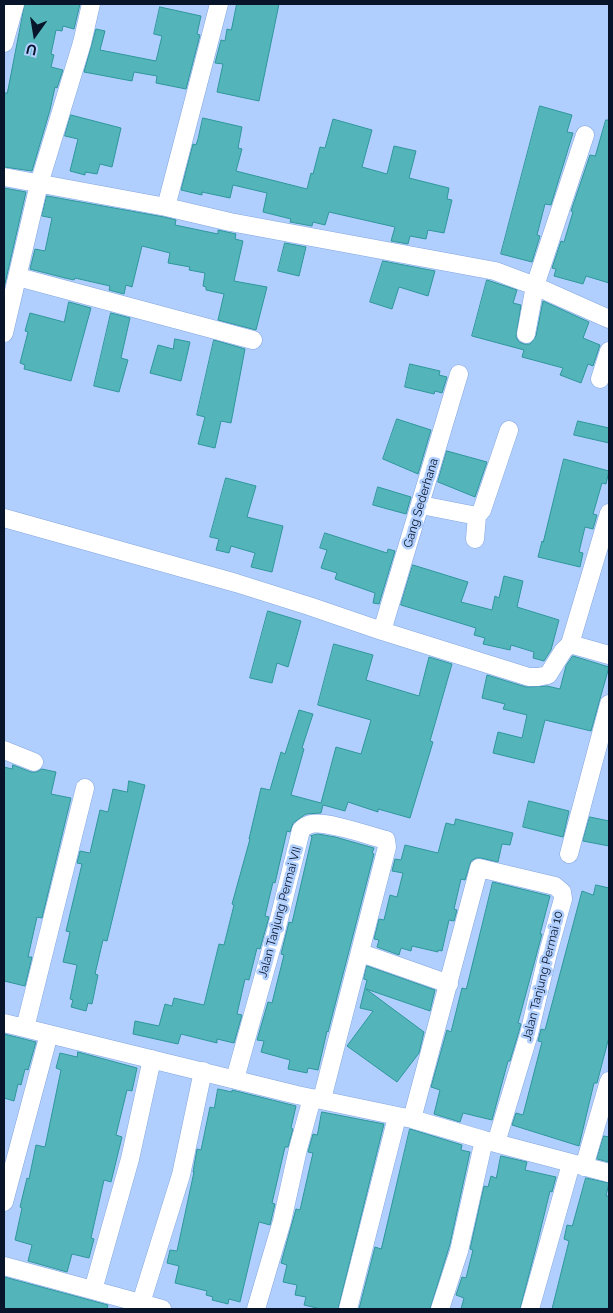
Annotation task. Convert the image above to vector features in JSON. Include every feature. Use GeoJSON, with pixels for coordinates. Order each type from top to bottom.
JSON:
{"type":"FeatureCollection","features":[{"type":"Feature","properties":{"kind":"street"},"geometry":{"type":"LineString","coordinates":[[4,43],[15,4]]}},
{"type":"Feature","properties":{"kind":"street"},"geometry":{"type":"LineString","coordinates":[[4,333],[39,184],[82,43],[91,4]]}},
{"type":"Feature","properties":{"kind":"street"},"geometry":{"type":"LineString","coordinates":[[166,207],[220,4]]}},
{"type":"Feature","properties":{"kind":"street"},"geometry":{"type":"LineString","coordinates":[[526,334],[535,286],[585,135]]}},
{"type":"Feature","properties":{"kind":"street"},"geometry":{"type":"LineString","coordinates":[[4,177],[166,207],[230,222],[495,271],[535,286],[609,319]]}},
{"type":"Feature","properties":{"kind":"street"},"geometry":{"type":"LineString","coordinates":[[18,277],[253,340]]}},
{"type":"Feature","properties":{"kind":"street"},"geometry":{"type":"LineString","coordinates":[[600,379],[609,351]]}},
{"type":"Feature","properties":{"kind":"street","name":"Gang Sederhana"},"geometry":{"type":"LineString","coordinates":[[382,631],[459,374]]}},
{"type":"Feature","properties":{"kind":"street"},"geometry":{"type":"LineString","coordinates":[[475,539],[477,516],[482,510],[509,430]]}},
{"type":"Feature","properties":{"kind":"street"},"geometry":{"type":"LineString","coordinates":[[421,506],[477,516]]}},
{"type":"Feature","properties":{"kind":"street"},"geometry":{"type":"LineString","coordinates":[[4,518],[236,583],[382,631],[529,677],[538,678],[548,675],[563,651],[570,644],[609,513]]}},
{"type":"Feature","properties":{"kind":"street"},"geometry":{"type":"LineString","coordinates":[[570,644],[609,655]]}},
{"type":"Feature","properties":{"kind":"street"},"geometry":{"type":"LineString","coordinates":[[569,854],[609,704]]}},
{"type":"Feature","properties":{"kind":"street"},"geometry":{"type":"LineString","coordinates":[[4,750],[34,762]]}},
{"type":"Feature","properties":{"kind":"street"},"geometry":{"type":"LineString","coordinates":[[25,1028],[85,788]]}},
{"type":"Feature","properties":{"kind":"street","name":"Jalan Tanjung Permai VII"},"geometry":{"type":"LineString","coordinates":[[235,1078],[275,935],[301,830],[305,826],[324,824],[386,840],[386,853],[361,953]]}},
{"type":"Feature","properties":{"kind":"street","name":"Jalan Tanjung Permai 10"},"geometry":{"type":"LineString","coordinates":[[440,1309],[459,1251],[490,1142],[529,1034],[563,899],[562,892],[555,886],[479,868],[449,984]]}},
{"type":"Feature","properties":{"kind":"street"},"geometry":{"type":"LineString","coordinates":[[261,1308],[298,1149],[317,1099],[361,953],[449,984],[404,1118],[348,1309]]}},
{"type":"Feature","properties":{"kind":"street"},"geometry":{"type":"LineString","coordinates":[[4,1023],[317,1099],[404,1118],[609,1173]]}},
{"type":"Feature","properties":{"kind":"street"},"geometry":{"type":"LineString","coordinates":[[4,1202],[49,1034]]}},
{"type":"Feature","properties":{"kind":"street"},"geometry":{"type":"LineString","coordinates":[[93,1290],[130,1159],[152,1059]]}},
{"type":"Feature","properties":{"kind":"street"},"geometry":{"type":"LineString","coordinates":[[132,1304],[181,1175],[203,1071]]}},
{"type":"Feature","properties":{"kind":"street"},"geometry":{"type":"LineString","coordinates":[[530,1309],[577,1165],[609,1081]]}},
{"type":"Feature","properties":{"kind":"street"},"geometry":{"type":"LineString","coordinates":[[4,1266],[93,1290],[132,1304],[162,1309]]}},
{"type":"Feature","properties":{"kind":"building"},"geometry":{"type":"Polygon","coordinates":[[[25,4],[80,4],[74,29],[63,26],[62,31],[56,30],[51,54],[54,55],[51,67],[63,70],[57,88],[55,87],[32,171],[4,167],[4,93],[7,93],[25,4]]]}},
{"type":"Feature","properties":{"kind":"building"},"geometry":{"type":"Polygon","coordinates":[[[237,4],[279,4],[259,101],[217,92],[223,64],[215,63],[221,40],[225,41],[227,29],[231,30],[237,4]]]}},
{"type":"Feature","properties":{"kind":"building"},"geometry":{"type":"Polygon","coordinates":[[[160,7],[201,16],[197,34],[200,35],[186,89],[156,83],[157,76],[134,72],[132,81],[84,72],[96,29],[105,31],[100,50],[156,61],[162,36],[154,34],[160,7]]]}},
{"type":"Feature","properties":{"kind":"building"},"geometry":{"type":"Polygon","coordinates":[[[540,106],[572,115],[567,132],[573,133],[551,205],[545,204],[537,235],[540,236],[532,262],[501,254],[540,106]]]}},
{"type":"Feature","properties":{"kind":"building"},"geometry":{"type":"Polygon","coordinates":[[[71,115],[121,128],[112,167],[100,164],[97,174],[85,172],[85,175],[70,171],[78,139],[65,136],[71,115]]]}},
{"type":"Feature","properties":{"kind":"building"},"geometry":{"type":"Polygon","coordinates":[[[203,118],[242,127],[238,148],[242,149],[236,171],[307,189],[320,147],[325,148],[333,119],[372,130],[362,167],[387,174],[394,146],[416,151],[409,178],[449,188],[447,199],[452,200],[444,233],[428,230],[426,239],[410,236],[408,244],[391,241],[395,227],[329,212],[325,225],[313,222],[312,226],[290,222],[291,219],[263,212],[267,193],[233,185],[230,198],[202,192],[202,195],[181,190],[193,144],[196,145],[203,118]]]}},
{"type":"Feature","properties":{"kind":"building"},"geometry":{"type":"Polygon","coordinates":[[[606,120],[609,120],[609,283],[586,276],[583,284],[554,276],[556,269],[552,268],[561,241],[564,242],[573,212],[571,211],[590,155],[595,156],[606,120]]]}},
{"type":"Feature","properties":{"kind":"building"},"geometry":{"type":"Polygon","coordinates":[[[4,188],[26,192],[4,288],[4,188]]]}},
{"type":"Feature","properties":{"kind":"building"},"geometry":{"type":"Polygon","coordinates":[[[47,196],[164,217],[176,220],[175,225],[218,234],[218,230],[236,234],[235,239],[243,241],[234,281],[267,287],[256,330],[218,320],[224,294],[206,290],[206,287],[203,286],[205,273],[189,270],[190,267],[168,263],[170,253],[142,246],[132,287],[126,285],[124,294],[109,290],[110,286],[75,278],[74,280],[30,269],[35,249],[45,251],[52,218],[42,216],[47,196]]]}},
{"type":"Feature","properties":{"kind":"building"},"geometry":{"type":"Polygon","coordinates":[[[285,243],[306,247],[299,276],[278,271],[285,243]]]}},
{"type":"Feature","properties":{"kind":"building"},"geometry":{"type":"Polygon","coordinates":[[[383,261],[435,271],[428,296],[399,287],[392,309],[370,302],[383,261]]]}},
{"type":"Feature","properties":{"kind":"building"},"geometry":{"type":"Polygon","coordinates":[[[487,280],[517,290],[513,303],[521,305],[516,337],[519,342],[530,344],[536,336],[543,301],[589,322],[583,338],[600,345],[593,366],[588,364],[581,383],[560,375],[563,368],[522,357],[524,350],[472,336],[487,280]]]}},
{"type":"Feature","properties":{"kind":"building"},"geometry":{"type":"Polygon","coordinates":[[[69,302],[91,308],[71,381],[24,369],[25,365],[20,363],[28,332],[25,331],[30,313],[64,322],[69,302]]]}},
{"type":"Feature","properties":{"kind":"building"},"geometry":{"type":"Polygon","coordinates":[[[111,313],[130,318],[121,358],[128,360],[119,392],[94,386],[111,313]]]}},
{"type":"Feature","properties":{"kind":"building"},"geometry":{"type":"Polygon","coordinates":[[[175,339],[190,342],[181,381],[150,373],[158,345],[173,349],[175,339]]]}},
{"type":"Feature","properties":{"kind":"building"},"geometry":{"type":"Polygon","coordinates":[[[214,340],[245,349],[231,423],[221,421],[215,448],[198,444],[205,417],[197,415],[214,340]]]}},
{"type":"Feature","properties":{"kind":"building"},"geometry":{"type":"Polygon","coordinates":[[[410,364],[440,371],[439,375],[447,377],[442,393],[435,391],[434,394],[405,387],[410,364]]]}},
{"type":"Feature","properties":{"kind":"building"},"geometry":{"type":"Polygon","coordinates":[[[397,419],[431,430],[418,474],[383,459],[397,419]]]}},
{"type":"Feature","properties":{"kind":"building"},"geometry":{"type":"Polygon","coordinates":[[[578,421],[609,428],[609,443],[574,435],[578,421]]]}},
{"type":"Feature","properties":{"kind":"building"},"geometry":{"type":"Polygon","coordinates":[[[447,451],[487,462],[475,497],[438,482],[447,451]]]}},
{"type":"Feature","properties":{"kind":"building"},"geometry":{"type":"Polygon","coordinates":[[[564,459],[609,471],[606,484],[602,483],[593,514],[597,515],[593,529],[585,527],[579,552],[583,553],[580,567],[538,557],[564,459]]]}},
{"type":"Feature","properties":{"kind":"building"},"geometry":{"type":"Polygon","coordinates":[[[226,478],[256,486],[247,517],[283,526],[272,572],[251,567],[255,553],[231,546],[229,553],[216,550],[219,539],[210,537],[226,478]]]}},
{"type":"Feature","properties":{"kind":"building"},"geometry":{"type":"Polygon","coordinates":[[[378,487],[411,497],[406,514],[373,505],[378,487]]]}},
{"type":"Feature","properties":{"kind":"building"},"geometry":{"type":"Polygon","coordinates":[[[325,533],[387,553],[388,549],[395,551],[379,604],[373,603],[375,593],[335,579],[337,573],[321,568],[327,550],[320,548],[325,533]]]}},
{"type":"Feature","properties":{"kind":"building"},"geometry":{"type":"Polygon","coordinates":[[[413,565],[468,582],[461,602],[492,610],[495,596],[499,598],[504,576],[523,581],[517,607],[559,620],[551,650],[544,661],[533,658],[534,652],[511,645],[510,650],[483,644],[485,638],[474,635],[476,628],[401,605],[413,565]]]}},
{"type":"Feature","properties":{"kind":"building"},"geometry":{"type":"Polygon","coordinates":[[[268,611],[301,621],[288,667],[277,663],[272,683],[250,678],[268,611]]]}},
{"type":"Feature","properties":{"kind":"building"},"geometry":{"type":"Polygon","coordinates":[[[334,644],[373,655],[366,680],[419,696],[429,657],[452,664],[430,741],[433,742],[410,818],[378,809],[378,812],[348,802],[345,811],[323,805],[321,813],[306,814],[293,823],[290,832],[287,831],[275,883],[273,882],[265,916],[269,917],[260,949],[257,948],[249,980],[245,979],[237,1014],[242,1015],[234,1043],[217,1039],[217,1043],[181,1034],[178,1044],[133,1034],[135,1021],[159,1026],[165,1004],[172,1006],[174,998],[204,1005],[219,944],[224,945],[234,905],[232,904],[250,839],[261,788],[270,790],[281,752],[285,754],[299,710],[313,714],[302,748],[304,749],[291,795],[321,803],[336,747],[361,754],[371,720],[318,705],[334,644]]]}},
{"type":"Feature","properties":{"kind":"building"},"geometry":{"type":"Polygon","coordinates":[[[573,656],[609,667],[591,731],[545,720],[534,763],[493,753],[498,732],[522,738],[527,715],[503,709],[505,704],[482,698],[487,675],[526,687],[547,686],[560,689],[566,666],[573,656]]]}},
{"type":"Feature","properties":{"kind":"building"},"geometry":{"type":"Polygon","coordinates":[[[13,765],[31,772],[42,769],[56,772],[51,794],[71,798],[42,918],[37,917],[28,957],[32,957],[25,986],[4,981],[4,767],[12,769],[13,765]]]}},
{"type":"Feature","properties":{"kind":"building"},"geometry":{"type":"Polygon","coordinates":[[[129,781],[145,785],[107,941],[103,940],[95,974],[98,975],[92,1004],[88,1003],[86,1011],[71,1007],[73,1000],[70,999],[77,965],[63,962],[70,932],[66,931],[82,864],[77,863],[80,851],[90,853],[100,810],[108,812],[113,789],[127,792],[129,781]]]}},
{"type":"Feature","properties":{"kind":"building"},"geometry":{"type":"Polygon","coordinates":[[[529,801],[569,811],[563,837],[523,827],[529,801]]]}},
{"type":"Feature","properties":{"kind":"building"},"geometry":{"type":"Polygon","coordinates":[[[590,817],[609,821],[609,846],[583,841],[590,817]]]}},
{"type":"Feature","properties":{"kind":"building"},"geometry":{"type":"Polygon","coordinates":[[[456,819],[513,833],[510,845],[502,844],[498,862],[481,858],[471,861],[465,880],[461,879],[454,909],[457,910],[454,921],[449,920],[442,951],[438,950],[438,952],[412,946],[411,951],[401,948],[399,955],[377,947],[379,940],[374,939],[379,919],[384,920],[390,895],[397,897],[403,873],[392,871],[395,859],[401,860],[405,845],[438,853],[446,823],[454,825],[456,819]]]}},
{"type":"Feature","properties":{"kind":"building"},"geometry":{"type":"Polygon","coordinates":[[[318,834],[374,848],[372,853],[374,854],[318,1070],[308,1068],[307,1073],[288,1069],[290,1060],[261,1052],[264,1041],[257,1040],[268,1002],[272,1003],[284,955],[281,954],[289,922],[292,923],[311,836],[318,834]]]}},
{"type":"Feature","properties":{"kind":"building"},"geometry":{"type":"Polygon","coordinates":[[[493,882],[550,896],[540,934],[542,934],[518,1023],[521,1024],[510,1061],[508,1061],[492,1120],[463,1113],[460,1122],[434,1114],[440,1090],[431,1087],[447,1030],[451,1032],[462,988],[466,989],[493,882]]]}},
{"type":"Feature","properties":{"kind":"building"},"geometry":{"type":"Polygon","coordinates":[[[596,885],[609,888],[609,1037],[597,1083],[594,1083],[579,1146],[512,1125],[516,1113],[523,1115],[542,1042],[538,1041],[541,1029],[545,1030],[582,891],[593,895],[596,885]]]}},
{"type":"Feature","properties":{"kind":"building"},"geometry":{"type":"Polygon","coordinates":[[[367,966],[435,990],[430,1011],[366,989],[424,1032],[419,1053],[397,1082],[347,1046],[373,1011],[360,1008],[367,980],[364,979],[367,966]]]}},
{"type":"Feature","properties":{"kind":"building"},"geometry":{"type":"Polygon","coordinates":[[[4,1034],[36,1042],[28,1070],[25,1069],[21,1085],[18,1084],[14,1101],[4,1098],[4,1034]]]}},
{"type":"Feature","properties":{"kind":"building"},"geometry":{"type":"Polygon","coordinates":[[[78,1052],[137,1068],[132,1091],[127,1090],[116,1135],[122,1137],[111,1182],[104,1180],[91,1238],[94,1239],[89,1258],[72,1254],[67,1272],[28,1261],[32,1245],[15,1240],[22,1208],[20,1207],[27,1178],[29,1179],[36,1145],[45,1147],[61,1070],[56,1068],[60,1053],[77,1057],[78,1052]]]}},
{"type":"Feature","properties":{"kind":"building"},"geometry":{"type":"Polygon","coordinates":[[[218,1089],[232,1092],[232,1090],[296,1106],[291,1128],[293,1129],[288,1147],[285,1147],[272,1203],[275,1204],[270,1225],[259,1222],[240,1302],[229,1299],[228,1304],[212,1300],[213,1297],[206,1295],[207,1291],[175,1283],[179,1266],[167,1263],[170,1250],[177,1251],[197,1149],[201,1150],[210,1107],[214,1108],[218,1089]]]}},
{"type":"Feature","properties":{"kind":"building"},"geometry":{"type":"Polygon","coordinates":[[[322,1112],[384,1124],[338,1309],[321,1309],[304,1305],[306,1297],[295,1295],[297,1285],[283,1282],[287,1265],[281,1263],[296,1209],[300,1210],[313,1153],[308,1152],[313,1134],[317,1135],[322,1112]]]}},
{"type":"Feature","properties":{"kind":"building"},"geometry":{"type":"Polygon","coordinates":[[[410,1129],[462,1145],[461,1150],[470,1152],[450,1244],[430,1309],[359,1309],[375,1247],[381,1249],[410,1129]]]}},
{"type":"Feature","properties":{"kind":"building"},"geometry":{"type":"Polygon","coordinates":[[[604,1136],[609,1137],[609,1162],[597,1159],[604,1136]]]}},
{"type":"Feature","properties":{"kind":"building"},"geometry":{"type":"Polygon","coordinates":[[[501,1156],[527,1162],[525,1170],[556,1177],[552,1192],[550,1191],[520,1309],[461,1309],[464,1298],[456,1295],[462,1277],[466,1278],[473,1250],[470,1249],[484,1186],[488,1187],[491,1176],[496,1178],[501,1156]]]}},
{"type":"Feature","properties":{"kind":"building"},"geometry":{"type":"Polygon","coordinates":[[[586,1178],[609,1183],[606,1196],[609,1196],[609,1309],[552,1309],[569,1241],[564,1239],[567,1225],[572,1226],[586,1178]]]}},
{"type":"Feature","properties":{"kind":"building"},"geometry":{"type":"Polygon","coordinates":[[[4,1277],[108,1305],[107,1309],[4,1309],[4,1277]]]}}]}
